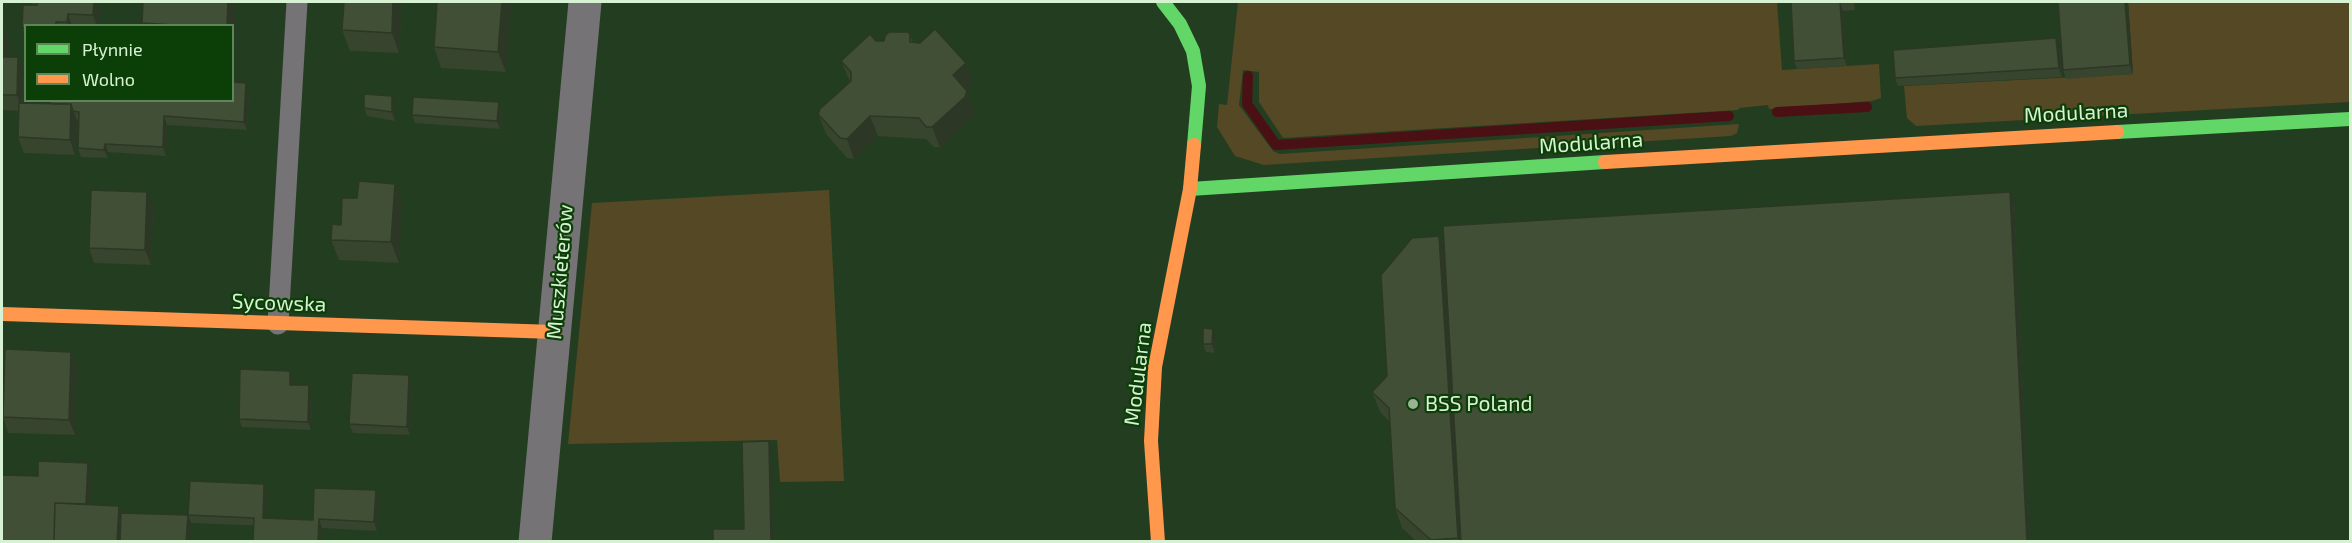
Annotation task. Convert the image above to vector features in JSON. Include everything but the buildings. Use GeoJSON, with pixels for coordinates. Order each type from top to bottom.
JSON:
{"type":"FeatureCollection","features":[{"type":"Feature","properties":{"kind":"street","name":"Muszkieterów"},"geometry":{"type":"LineString","coordinates":[[535,542],[585,2]]}},
{"type":"Feature","properties":{"kind":"street"},"geometry":{"type":"LineString","coordinates":[[1163,2],[1180,24],[1193,51],[1197,67],[1198,97],[1190,189]]}},
{"type":"Feature","properties":{"kind":"street","name":"Modularna"},"geometry":{"type":"LineString","coordinates":[[1158,542],[1151,441],[1154,378],[1190,189],[1894,144],[2350,119]]}},
{"type":"Feature","properties":{"kind":"street","name":"Sycowska"},"geometry":{"type":"LineString","coordinates":[[2,314],[555,332]]}},
{"type":"Feature","properties":{"kind":"lane"},"geometry":{"type":"LineString","coordinates":[[278,324],[297,2]]}},
{"type":"Feature","properties":{"kind":"shaded area"},"geometry":{"type":"Polygon","coordinates":[[[1238,2],[1777,2],[1782,70],[1879,64],[1881,98],[1872,101],[1769,109],[1768,105],[1739,108],[1738,110],[1283,138],[1259,102],[1259,72],[1243,70],[1239,105],[1273,151],[1280,154],[1739,124],[1737,133],[1731,136],[1264,165],[1235,156],[1217,127],[1219,104],[1227,105],[1238,2]]]}},
{"type":"Feature","properties":{"kind":"shaded area"},"geometry":{"type":"Polygon","coordinates":[[[2128,2],[2350,2],[2350,102],[1916,126],[1907,118],[1904,86],[2133,74],[2128,2]]]}},
{"type":"Feature","properties":{"kind":"shaded area"},"geometry":{"type":"Polygon","coordinates":[[[829,190],[844,481],[780,482],[777,440],[568,444],[592,203],[829,190]]]}},
{"type":"Feature","properties":{"kind":"waterway"},"geometry":{"type":"LineString","coordinates":[[1248,76],[1247,104],[1276,145],[1729,116]]}},
{"type":"Feature","properties":{"kind":"waterway"},"geometry":{"type":"LineString","coordinates":[[1777,112],[1867,107]]}},
{"type":"Feature","properties":{"kind":"traffic: fast"},"geometry":{"type":"LineString","coordinates":[[1163,2],[1180,24],[1193,51],[1199,86],[1194,145]]}},
{"type":"Feature","properties":{"kind":"traffic: fast"},"geometry":{"type":"LineString","coordinates":[[2117,132],[2350,119]]}},
{"type":"Feature","properties":{"kind":"traffic: fast"},"geometry":{"type":"LineString","coordinates":[[1190,189],[1605,162]]}},
{"type":"Feature","properties":{"kind":"traffic: slow"},"geometry":{"type":"LineString","coordinates":[[1605,162],[2117,132]]}},
{"type":"Feature","properties":{"kind":"traffic: slow"},"geometry":{"type":"LineString","coordinates":[[1158,542],[1151,441],[1155,367],[1190,189],[1194,145]]}},
{"type":"Feature","properties":{"kind":"traffic: slow"},"geometry":{"type":"LineString","coordinates":[[2,314],[555,332]]}},
{"type":"Feature","properties":{"kind":"place","name":"BSS Poland"},"geometry":{"type":"Point","coordinates":[1413,404]}}]}
